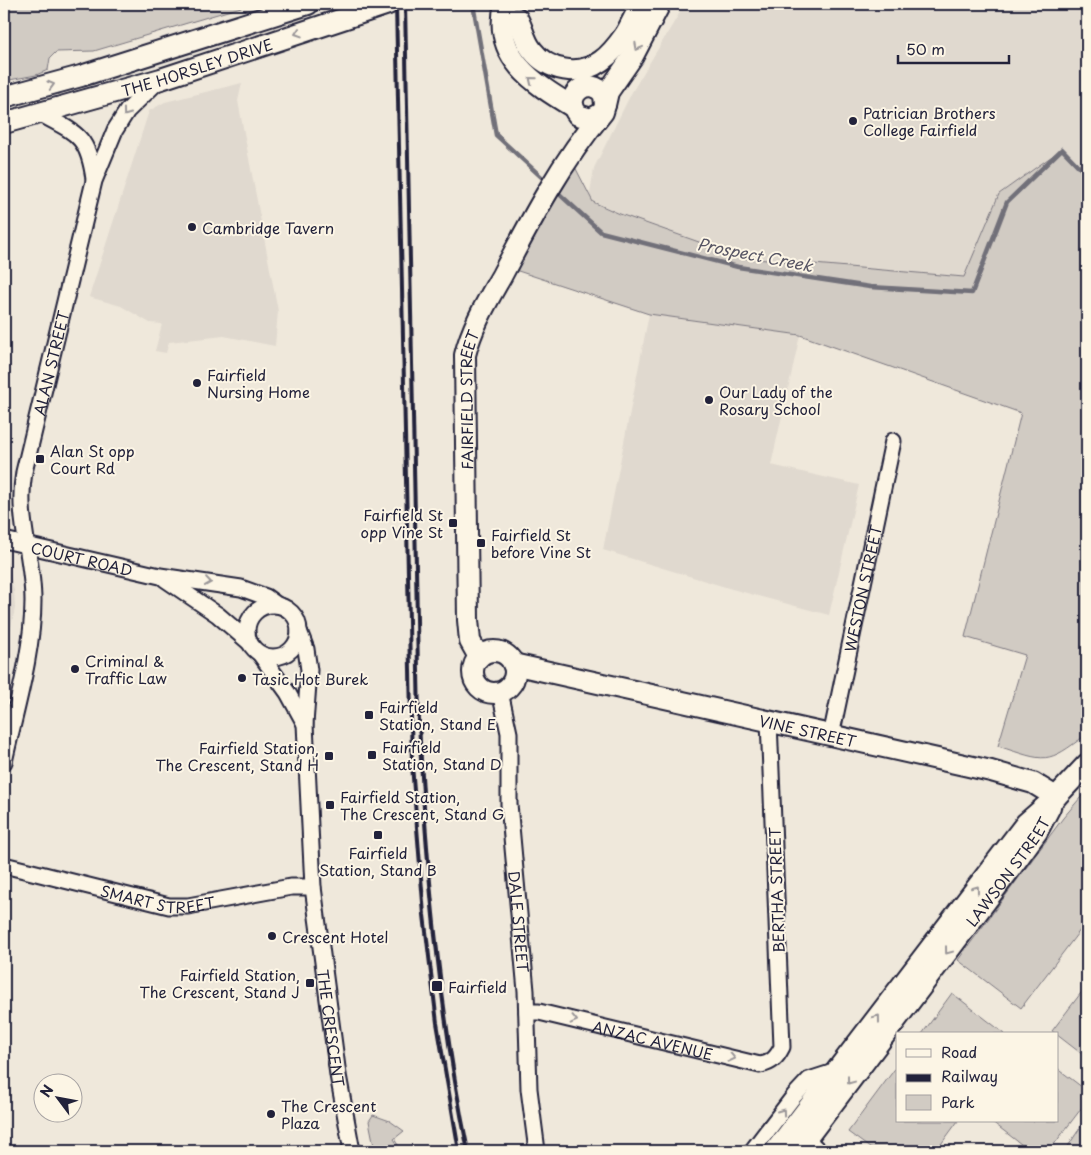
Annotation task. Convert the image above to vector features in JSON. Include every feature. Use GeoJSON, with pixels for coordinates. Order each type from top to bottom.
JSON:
{"type":"FeatureCollection","features":[{"type":"Feature","properties":{"kind":"main road","name":"THE HORSLEY DRIVE"},"geometry":{"type":"LineString","coordinates":[[4,96],[82,76],[308,4]]}},
{"type":"Feature","properties":{"kind":"main road","name":"THE HORSLEY DRIVE"},"geometry":{"type":"LineString","coordinates":[[4,123],[161,79],[388,4]]}},
{"type":"Feature","properties":{"kind":"main road"},"geometry":{"type":"LineString","coordinates":[[573,108],[575,93],[609,66],[641,4]]}},
{"type":"Feature","properties":{"kind":"main road","name":"FAIRFIELD STREET"},"geometry":{"type":"LineString","coordinates":[[479,657],[470,641],[468,620],[465,354],[478,320],[516,248],[564,164],[603,110],[608,92],[633,56],[660,4]]}},
{"type":"Feature","properties":{"kind":"main road"},"geometry":{"type":"LineString","coordinates":[[512,8],[528,45],[535,54],[549,65],[564,70],[584,69],[600,61],[614,49],[629,29]]}},
{"type":"Feature","properties":{"kind":"main road"},"geometry":{"type":"LineString","coordinates":[[512,8],[523,47],[536,65],[560,80],[600,90],[605,99],[603,110],[591,119],[584,118],[573,108],[538,85],[516,64],[505,36],[503,12],[512,8]]}},
{"type":"Feature","properties":{"kind":"main road","name":"FAIRFIELD STREET"},"geometry":{"type":"LineString","coordinates":[[564,164],[572,139],[573,108]]}},
{"type":"Feature","properties":{"kind":"main road"},"geometry":{"type":"LineString","coordinates":[[491,651],[510,658],[513,664],[513,681],[500,692],[486,692],[476,682],[473,669],[479,657],[491,651]]}},
{"type":"Feature","properties":{"kind":"main road","name":"VINE STREET"},"geometry":{"type":"LineString","coordinates":[[513,664],[991,771],[1032,783],[1056,797]]}},
{"type":"Feature","properties":{"kind":"main road"},"geometry":{"type":"LineString","coordinates":[[1056,797],[1087,764]]}},
{"type":"Feature","properties":{"kind":"main road","name":"LAWSON STREET"},"geometry":{"type":"LineString","coordinates":[[796,1147],[837,1071],[1026,823],[1056,797]]}},
{"type":"Feature","properties":{"kind":"main road","name":"LAWSON STREET"},"geometry":{"type":"LineString","coordinates":[[796,1147],[1037,832],[1056,797]]}},
{"type":"Feature","properties":{"kind":"street","name":"ALAN STREET"},"geometry":{"type":"LineString","coordinates":[[4,762],[32,626],[33,598],[20,499],[24,472],[94,181],[115,130],[127,111],[161,79]]}},
{"type":"Feature","properties":{"kind":"street","name":"ALAN STREET"},"geometry":{"type":"LineString","coordinates":[[39,113],[80,138],[88,149],[94,181]]}},
{"type":"Feature","properties":{"kind":"street","name":"WESTON STREET"},"geometry":{"type":"LineString","coordinates":[[831,736],[893,441]]}},
{"type":"Feature","properties":{"kind":"street","name":"COURT ROAD"},"geometry":{"type":"LineString","coordinates":[[4,540],[160,576],[241,588],[266,597],[277,605]]}},
{"type":"Feature","properties":{"kind":"street","name":"COURT ROAD"},"geometry":{"type":"LineString","coordinates":[[160,576],[212,611],[249,642]]}},
{"type":"Feature","properties":{"kind":"street"},"geometry":{"type":"LineString","coordinates":[[277,605],[290,611],[294,616],[306,649],[309,670],[304,724],[288,693],[249,642],[247,626],[250,618],[262,608],[277,605]]}},
{"type":"Feature","properties":{"kind":"street"},"geometry":{"type":"LineString","coordinates":[[260,654],[275,657],[283,656],[295,646],[299,631]]}},
{"type":"Feature","properties":{"kind":"street","name":"DALE STREET"},"geometry":{"type":"LineString","coordinates":[[500,692],[509,733],[509,804],[527,1012],[529,1080],[537,1151]]}},
{"type":"Feature","properties":{"kind":"street","name":"BERTHA STREET"},"geometry":{"type":"LineString","coordinates":[[769,721],[782,1047],[777,1057]]}},
{"type":"Feature","properties":{"kind":"street","name":"THE CRESCENT"},"geometry":{"type":"LineString","coordinates":[[304,724],[313,887],[338,1075],[352,1151]]}},
{"type":"Feature","properties":{"kind":"street","name":"SMART STREET"},"geometry":{"type":"LineString","coordinates":[[4,865],[169,906],[188,906],[291,887],[313,887]]}},
{"type":"Feature","properties":{"kind":"street","name":"ANZAC AVENUE"},"geometry":{"type":"LineString","coordinates":[[527,1012],[539,1012],[760,1065],[769,1063],[777,1057]]}},
{"type":"Feature","properties":{"kind":"street"},"geometry":{"type":"LineString","coordinates":[[752,1151],[794,1096],[809,1080],[837,1071]]}},
{"type":"Feature","properties":{"kind":"shaded area","name":"Patrician Brothers College Fairfield"},"geometry":{"type":"Polygon","coordinates":[[[685,4],[1087,4],[1087,175],[1062,150],[999,194],[964,277],[744,258],[620,214],[589,199],[594,168],[632,92],[685,4]]]}},
{"type":"Feature","properties":{"kind":"shaded area"},"geometry":{"type":"Polygon","coordinates":[[[242,83],[238,101],[278,311],[275,346],[224,336],[169,342],[166,353],[155,351],[162,324],[150,323],[121,306],[89,297],[149,111],[165,102],[242,83]]]}},
{"type":"Feature","properties":{"kind":"shaded area","name":"Our Lady of the Rosary School"},"geometry":{"type":"Polygon","coordinates":[[[649,314],[800,335],[771,465],[859,485],[829,615],[732,589],[603,550],[649,314]]]}},
{"type":"Feature","properties":{"kind":"shaded area"},"geometry":{"type":"Polygon","coordinates":[[[4,562],[7,563],[14,591],[15,608],[4,661],[4,562]]]}},
{"type":"Feature","properties":{"kind":"green space"},"geometry":{"type":"Polygon","coordinates":[[[4,4],[251,4],[94,51],[56,52],[50,58],[48,70],[36,75],[4,81],[4,4]]]}},
{"type":"Feature","properties":{"kind":"green space"},"geometry":{"type":"Polygon","coordinates":[[[1062,149],[1087,175],[1087,734],[1063,751],[1045,758],[1027,755],[998,746],[1025,655],[965,637],[1021,413],[800,335],[649,314],[512,269],[572,161],[593,202],[620,214],[744,258],[964,277],[999,194],[1062,149]]]}},
{"type":"Feature","properties":{"kind":"green space"},"geometry":{"type":"Polygon","coordinates":[[[1087,790],[1087,921],[1021,1008],[958,960],[1063,818],[1087,790]]]}},
{"type":"Feature","properties":{"kind":"green space"},"geometry":{"type":"Polygon","coordinates":[[[1087,985],[1087,1058],[1058,1036],[1058,1032],[1052,1031],[1087,985]]]}},
{"type":"Feature","properties":{"kind":"green space"},"geometry":{"type":"Polygon","coordinates":[[[952,993],[1002,1032],[923,1032],[952,993]]]}},
{"type":"Feature","properties":{"kind":"green space"},"geometry":{"type":"Polygon","coordinates":[[[896,1067],[896,1122],[957,1122],[936,1151],[874,1151],[848,1132],[896,1067]]]}},
{"type":"Feature","properties":{"kind":"green space"},"geometry":{"type":"Polygon","coordinates":[[[1058,1069],[1087,1091],[1087,1101],[1049,1151],[1030,1151],[992,1122],[1058,1122],[1058,1069]]]}},
{"type":"Feature","properties":{"kind":"green space"},"geometry":{"type":"Polygon","coordinates":[[[373,1115],[390,1121],[404,1131],[394,1139],[402,1151],[375,1151],[369,1121],[373,1115]]]}},
{"type":"Feature","properties":{"kind":"green space"},"geometry":{"type":"Polygon","coordinates":[[[1087,1117],[1087,1151],[1065,1151],[1087,1117]]]}},
{"type":"Feature","properties":{"kind":"waterway","name":"Prospect Creek"},"geometry":{"type":"LineString","coordinates":[[44,4],[60,4]]}},
{"type":"Feature","properties":{"kind":"waterway","name":"Prospect Creek"},"geometry":{"type":"LineString","coordinates":[[473,4],[496,135],[548,183]]}},
{"type":"Feature","properties":{"kind":"waterway","name":"Prospect Creek"},"geometry":{"type":"LineString","coordinates":[[555,190],[601,232],[738,267],[870,287],[972,293],[1007,202],[1062,149],[1087,175]]}},
{"type":"Feature","properties":{"kind":"railway"},"geometry":{"type":"LineString","coordinates":[[396,4],[412,765],[424,915],[437,1023],[459,1151]]}},
{"type":"Feature","properties":{"kind":"railway"},"geometry":{"type":"LineString","coordinates":[[405,4],[419,722],[435,938],[449,1045],[468,1151]]}},
{"type":"Feature","properties":{"kind":"place","name":"Patrician Brothers College Fairfield"},"geometry":{"type":"Point","coordinates":[853,121]}},
{"type":"Feature","properties":{"kind":"place","name":"Cambridge Tavern"},"geometry":{"type":"Point","coordinates":[192,227]}},
{"type":"Feature","properties":{"kind":"place","name":"Fairfield Nursing Home"},"geometry":{"type":"Point","coordinates":[197,383]}},
{"type":"Feature","properties":{"kind":"place","name":"Our Lady of the Rosary School"},"geometry":{"type":"Point","coordinates":[709,400]}},
{"type":"Feature","properties":{"kind":"place","name":"Alan St opp Court Rd"},"geometry":{"type":"Point","coordinates":[40,459]}},
{"type":"Feature","properties":{"kind":"place","name":"Fairfield St opp Vine St"},"geometry":{"type":"Point","coordinates":[453,523]}},
{"type":"Feature","properties":{"kind":"place","name":"Fairfield St before Vine St"},"geometry":{"type":"Point","coordinates":[481,543]}},
{"type":"Feature","properties":{"kind":"place","name":"Criminal & Traffic Law"},"geometry":{"type":"Point","coordinates":[75,669]}},
{"type":"Feature","properties":{"kind":"place","name":"Tasic Hot Burek"},"geometry":{"type":"Point","coordinates":[242,678]}},
{"type":"Feature","properties":{"kind":"place","name":"Fairfield Station, Stand E"},"geometry":{"type":"Point","coordinates":[369,715]}},
{"type":"Feature","properties":{"kind":"place","name":"Fairfield Station, Stand D"},"geometry":{"type":"Point","coordinates":[372,755]}},
{"type":"Feature","properties":{"kind":"place","name":"Fairfield Station, The Crescent, Stand H"},"geometry":{"type":"Point","coordinates":[329,756]}},
{"type":"Feature","properties":{"kind":"place","name":"Fairfield Station, The Crescent, Stand G"},"geometry":{"type":"Point","coordinates":[330,805]}},
{"type":"Feature","properties":{"kind":"place","name":"Fairfield Station, Stand B"},"geometry":{"type":"Point","coordinates":[378,835]}},
{"type":"Feature","properties":{"kind":"place","name":"Crescent Hotel"},"geometry":{"type":"Point","coordinates":[272,936]}},
{"type":"Feature","properties":{"kind":"place","name":"Fairfield Station, The Crescent, Stand J"},"geometry":{"type":"Point","coordinates":[310,983]}},
{"type":"Feature","properties":{"kind":"place","name":"Fairfield"},"geometry":{"type":"Point","coordinates":[437,986]}},
{"type":"Feature","properties":{"kind":"place","name":"The Crescent Plaza"},"geometry":{"type":"Point","coordinates":[271,1114]}}]}
